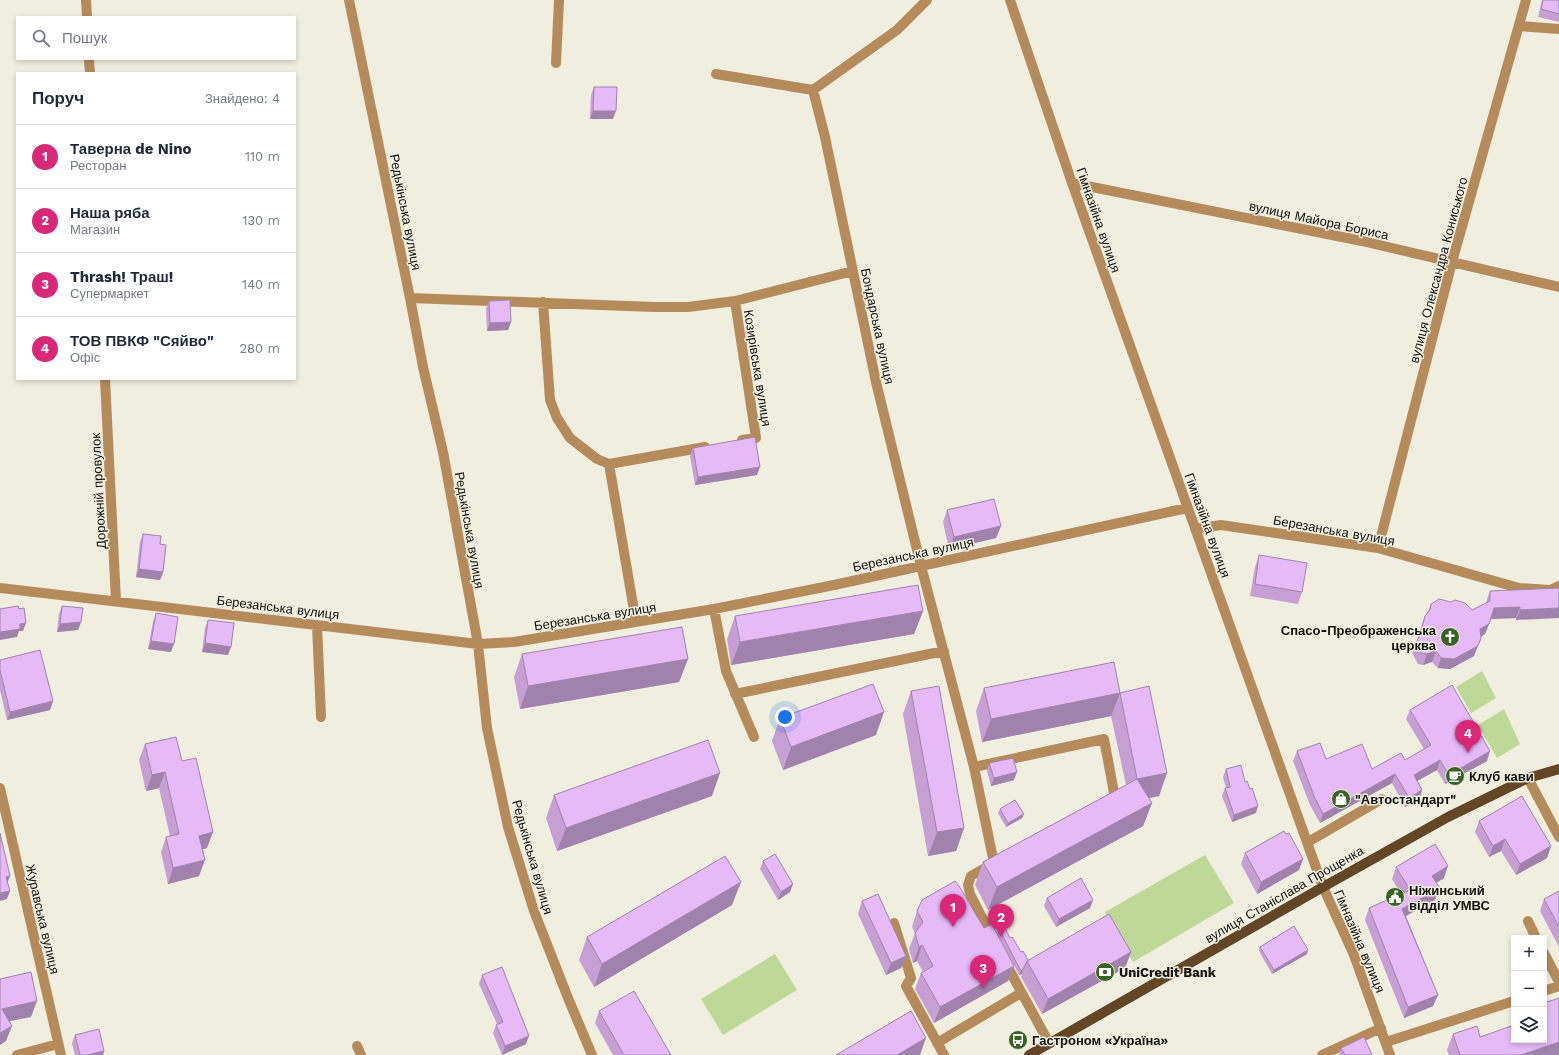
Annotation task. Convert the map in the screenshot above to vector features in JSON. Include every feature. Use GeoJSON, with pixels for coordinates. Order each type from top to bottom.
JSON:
{"type":"FeatureCollection","features":[{"type":"Feature","properties":{"kind":"main road","name":"вулиця Станіслава Прощенка"},"geometry":{"type":"LineString","coordinates":[[1029,1055],[1448,817],[1528,778],[1559,769]]}},
{"type":"Feature","properties":{"kind":"street"},"geometry":{"type":"LineString","coordinates":[[86,0],[87,16]]}},
{"type":"Feature","properties":{"kind":"street","name":"Редькінська вулиця"},"geometry":{"type":"LineString","coordinates":[[349,0],[423,367],[443,452],[478,644],[487,728],[508,827],[534,911],[592,1055]]}},
{"type":"Feature","properties":{"kind":"street"},"geometry":{"type":"LineString","coordinates":[[556,63],[559,0]]}},
{"type":"Feature","properties":{"kind":"street"},"geometry":{"type":"LineString","coordinates":[[716,74],[813,90],[896,30],[927,0]]}},
{"type":"Feature","properties":{"kind":"street","name":"Гімназійна вулиця"},"geometry":{"type":"LineString","coordinates":[[1010,0],[1072,183],[1323,887],[1354,955],[1390,1055]]}},
{"type":"Feature","properties":{"kind":"street","name":"вулиця Олександра Кониського"},"geometry":{"type":"LineString","coordinates":[[1378,548],[1452,262],[1526,0]]}},
{"type":"Feature","properties":{"kind":"street"},"geometry":{"type":"LineString","coordinates":[[1519,26],[1559,29]]}},
{"type":"Feature","properties":{"kind":"street"},"geometry":{"type":"LineString","coordinates":[[89,60],[90,72]]}},
{"type":"Feature","properties":{"kind":"street","name":"Бондарська вулиця"},"geometry":{"type":"LineString","coordinates":[[813,90],[825,137],[876,382],[921,566],[997,861],[971,876],[968,885],[970,894],[1021,993]]}},
{"type":"Feature","properties":{"kind":"street","name":"вулиця Майора Бориса"},"geometry":{"type":"LineString","coordinates":[[1072,183],[1362,241],[1559,288]]}},
{"type":"Feature","properties":{"kind":"street","name":"Козирівська вулиця"},"geometry":{"type":"LineString","coordinates":[[410,298],[688,307],[735,301],[853,271]]}},
{"type":"Feature","properties":{"kind":"street","name":"Козирівська вулиця"},"geometry":{"type":"LineString","coordinates":[[733,442],[756,438],[735,301]]}},
{"type":"Feature","properties":{"kind":"street"},"geometry":{"type":"LineString","coordinates":[[543,302],[550,400],[557,418],[570,438],[597,459],[609,464],[717,445]]}},
{"type":"Feature","properties":{"kind":"street","name":"Дорожній провулок"},"geometry":{"type":"LineString","coordinates":[[105,380],[116,601]]}},
{"type":"Feature","properties":{"kind":"street"},"geometry":{"type":"LineString","coordinates":[[609,464],[636,622]]}},
{"type":"Feature","properties":{"kind":"street","name":"Березанська вулиця"},"geometry":{"type":"LineString","coordinates":[[0,588],[478,644],[514,642],[714,609],[1187,508]]}},
{"type":"Feature","properties":{"kind":"street","name":"Березанська вулиця"},"geometry":{"type":"LineString","coordinates":[[1195,529],[1221,525],[1378,548],[1519,588],[1550,590],[1559,586]]}},
{"type":"Feature","properties":{"kind":"street"},"geometry":{"type":"LineString","coordinates":[[714,609],[726,671],[754,737]]}},
{"type":"Feature","properties":{"kind":"street"},"geometry":{"type":"LineString","coordinates":[[317,625],[321,718]]}},
{"type":"Feature","properties":{"kind":"street"},"geometry":{"type":"LineString","coordinates":[[735,694],[944,651]]}},
{"type":"Feature","properties":{"kind":"street"},"geometry":{"type":"LineString","coordinates":[[974,767],[1104,739],[1115,798],[1101,805]]}},
{"type":"Feature","properties":{"kind":"street"},"geometry":{"type":"LineString","coordinates":[[1528,778],[1559,837]]}},
{"type":"Feature","properties":{"kind":"street","name":"Журавська вулиця"},"geometry":{"type":"LineString","coordinates":[[0,788],[61,1055]]}},
{"type":"Feature","properties":{"kind":"street"},"geometry":{"type":"LineString","coordinates":[[1308,842],[1382,799]]}},
{"type":"Feature","properties":{"kind":"street"},"geometry":{"type":"LineString","coordinates":[[1528,922],[1534,935]]}},
{"type":"Feature","properties":{"kind":"street"},"geometry":{"type":"LineString","coordinates":[[894,923],[912,978],[906,986],[944,1055]]}},
{"type":"Feature","properties":{"kind":"street"},"geometry":{"type":"LineString","coordinates":[[1547,959],[1559,982]]}},
{"type":"Feature","properties":{"kind":"street"},"geometry":{"type":"LineString","coordinates":[[1547,990],[1559,986]]}},
{"type":"Feature","properties":{"kind":"street"},"geometry":{"type":"LineString","coordinates":[[937,1043],[1021,993],[1049,1043]]}},
{"type":"Feature","properties":{"kind":"street"},"geometry":{"type":"LineString","coordinates":[[1386,1042],[1511,1002]]}},
{"type":"Feature","properties":{"kind":"street"},"geometry":{"type":"LineString","coordinates":[[1322,1055],[1381,1028]]}},
{"type":"Feature","properties":{"kind":"street"},"geometry":{"type":"LineString","coordinates":[[17,1055],[58,1044]]}},
{"type":"Feature","properties":{"kind":"green space"},"geometry":{"type":"Polygon","coordinates":[[[1482,671],[1496,698],[1471,713],[1456,687],[1482,671]]]}},
{"type":"Feature","properties":{"kind":"green space"},"geometry":{"type":"Polygon","coordinates":[[[1504,709],[1520,744],[1497,758],[1478,725],[1504,709]]]}},
{"type":"Feature","properties":{"kind":"green space"},"geometry":{"type":"Polygon","coordinates":[[[1205,855],[1234,903],[1133,962],[1105,912],[1205,855]]]}},
{"type":"Feature","properties":{"kind":"green space"},"geometry":{"type":"Polygon","coordinates":[[[775,954],[797,990],[723,1035],[701,999],[775,954]]]}},
{"type":"Feature","properties":{"kind":"building"},"geometry":{"type":"Polygon","coordinates":[[[1543,0],[1559,0],[1559,14],[1541,9],[1543,0]]]}},
{"type":"Feature","properties":{"kind":"building"},"geometry":{"type":"Polygon","coordinates":[[[594,87],[617,87],[616,111],[593,111],[594,87]]]}},
{"type":"Feature","properties":{"kind":"building"},"geometry":{"type":"Polygon","coordinates":[[[510,300],[511,322],[490,323],[489,301],[510,300]]]}},
{"type":"Feature","properties":{"kind":"building"},"geometry":{"type":"Polygon","coordinates":[[[755,437],[760,467],[698,477],[693,448],[755,437]]]}},
{"type":"Feature","properties":{"kind":"building"},"geometry":{"type":"Polygon","coordinates":[[[994,499],[1001,526],[954,537],[947,510],[994,499]]]}},
{"type":"Feature","properties":{"kind":"building"},"geometry":{"type":"Polygon","coordinates":[[[143,534],[161,536],[160,544],[166,545],[163,572],[139,569],[143,534]]]}},
{"type":"Feature","properties":{"kind":"building"},"geometry":{"type":"Polygon","coordinates":[[[1259,555],[1307,563],[1302,592],[1255,584],[1259,555]]]}},
{"type":"Feature","properties":{"kind":"building"},"geometry":{"type":"Polygon","coordinates":[[[918,585],[923,611],[740,642],[735,616],[918,585]]]}},
{"type":"Feature","properties":{"kind":"building"},"geometry":{"type":"Polygon","coordinates":[[[1559,588],[1559,608],[1520,610],[1520,607],[1494,608],[1489,624],[1480,629],[1481,638],[1478,646],[1454,659],[1441,658],[1436,651],[1427,654],[1421,653],[1416,643],[1420,635],[1425,616],[1430,610],[1431,604],[1439,599],[1451,602],[1455,600],[1465,603],[1472,610],[1490,601],[1490,591],[1559,588]]]}},
{"type":"Feature","properties":{"kind":"building"},"geometry":{"type":"Polygon","coordinates":[[[18,606],[19,609],[24,608],[26,623],[20,624],[20,629],[0,632],[0,609],[18,606]]]}},
{"type":"Feature","properties":{"kind":"building"},"geometry":{"type":"Polygon","coordinates":[[[62,606],[83,608],[81,622],[60,624],[62,606]]]}},
{"type":"Feature","properties":{"kind":"building"},"geometry":{"type":"Polygon","coordinates":[[[156,613],[178,617],[174,644],[151,641],[156,613]]]}},
{"type":"Feature","properties":{"kind":"building"},"geometry":{"type":"Polygon","coordinates":[[[208,620],[234,623],[231,647],[205,643],[208,620]]]}},
{"type":"Feature","properties":{"kind":"building"},"geometry":{"type":"Polygon","coordinates":[[[682,627],[688,659],[528,686],[522,654],[682,627]]]}},
{"type":"Feature","properties":{"kind":"building"},"geometry":{"type":"Polygon","coordinates":[[[40,650],[53,701],[10,712],[0,670],[0,660],[40,650]]]}},
{"type":"Feature","properties":{"kind":"building"},"geometry":{"type":"Polygon","coordinates":[[[1114,662],[1120,693],[991,719],[984,688],[1114,662]]]}},
{"type":"Feature","properties":{"kind":"building"},"geometry":{"type":"Polygon","coordinates":[[[873,684],[884,712],[791,747],[780,718],[873,684]]]}},
{"type":"Feature","properties":{"kind":"building"},"geometry":{"type":"Polygon","coordinates":[[[1452,685],[1490,751],[1449,775],[1440,760],[1414,775],[1422,790],[1409,798],[1395,774],[1323,814],[1314,796],[1297,751],[1320,743],[1326,759],[1362,744],[1372,769],[1401,753],[1405,760],[1431,745],[1410,710],[1452,685]]]}},
{"type":"Feature","properties":{"kind":"building"},"geometry":{"type":"Polygon","coordinates":[[[939,686],[964,828],[937,832],[911,691],[939,686]]]}},
{"type":"Feature","properties":{"kind":"building"},"geometry":{"type":"Polygon","coordinates":[[[1149,686],[1167,773],[1137,779],[1120,693],[1149,686]]]}},
{"type":"Feature","properties":{"kind":"building"},"geometry":{"type":"Polygon","coordinates":[[[176,737],[182,761],[196,758],[213,832],[199,836],[205,860],[173,868],[166,837],[179,834],[165,772],[152,775],[145,744],[176,737]]]}},
{"type":"Feature","properties":{"kind":"building"},"geometry":{"type":"Polygon","coordinates":[[[708,740],[720,773],[566,828],[554,795],[708,740]]]}},
{"type":"Feature","properties":{"kind":"building"},"geometry":{"type":"Polygon","coordinates":[[[1013,758],[1017,772],[994,778],[989,763],[1013,758]]]}},
{"type":"Feature","properties":{"kind":"building"},"geometry":{"type":"Polygon","coordinates":[[[1241,765],[1245,782],[1247,781],[1250,789],[1252,788],[1258,806],[1234,815],[1225,788],[1230,787],[1226,769],[1241,765]]]}},
{"type":"Feature","properties":{"kind":"building"},"geometry":{"type":"Polygon","coordinates":[[[1137,779],[1152,803],[997,887],[983,862],[1137,779]]]}},
{"type":"Feature","properties":{"kind":"building"},"geometry":{"type":"Polygon","coordinates":[[[1522,796],[1551,846],[1520,864],[1505,839],[1493,846],[1479,821],[1522,796]]]}},
{"type":"Feature","properties":{"kind":"building"},"geometry":{"type":"Polygon","coordinates":[[[1015,800],[1024,814],[1008,823],[1000,809],[1015,800]]]}},
{"type":"Feature","properties":{"kind":"building"},"geometry":{"type":"Polygon","coordinates":[[[1284,831],[1286,834],[1289,833],[1303,859],[1261,882],[1245,853],[1284,831]]]}},
{"type":"Feature","properties":{"kind":"building"},"geometry":{"type":"Polygon","coordinates":[[[0,833],[10,876],[6,877],[10,891],[0,893],[0,833]]]}},
{"type":"Feature","properties":{"kind":"building"},"geometry":{"type":"Polygon","coordinates":[[[1435,844],[1448,866],[1432,876],[1440,888],[1402,909],[1438,995],[1408,1007],[1369,908],[1410,890],[1396,867],[1435,844]]]}},
{"type":"Feature","properties":{"kind":"building"},"geometry":{"type":"Polygon","coordinates":[[[775,854],[793,884],[781,892],[763,861],[775,854]]]}},
{"type":"Feature","properties":{"kind":"building"},"geometry":{"type":"Polygon","coordinates":[[[725,856],[741,882],[602,964],[587,937],[725,856]]]}},
{"type":"Feature","properties":{"kind":"building"},"geometry":{"type":"Polygon","coordinates":[[[1081,878],[1093,900],[1059,919],[1047,898],[1081,878]]]}},
{"type":"Feature","properties":{"kind":"building"},"geometry":{"type":"Polygon","coordinates":[[[955,881],[984,928],[992,924],[1014,966],[940,1007],[921,973],[933,966],[922,945],[919,947],[915,933],[923,922],[917,911],[922,900],[955,881]]]}},
{"type":"Feature","properties":{"kind":"building"},"geometry":{"type":"Polygon","coordinates":[[[1559,891],[1559,927],[1544,899],[1559,891]]]}},
{"type":"Feature","properties":{"kind":"building"},"geometry":{"type":"Polygon","coordinates":[[[878,894],[906,956],[891,963],[862,901],[878,894]]]}},
{"type":"Feature","properties":{"kind":"building"},"geometry":{"type":"Polygon","coordinates":[[[1109,914],[1131,952],[1048,999],[1027,961],[1109,914]]]}},
{"type":"Feature","properties":{"kind":"building"},"geometry":{"type":"Polygon","coordinates":[[[1004,926],[1010,938],[1012,937],[1028,960],[1021,971],[999,929],[1004,926]]]}},
{"type":"Feature","properties":{"kind":"building"},"geometry":{"type":"Polygon","coordinates":[[[1294,926],[1308,950],[1274,970],[1260,947],[1294,926]]]}},
{"type":"Feature","properties":{"kind":"building"},"geometry":{"type":"Polygon","coordinates":[[[502,967],[529,1036],[505,1046],[496,1025],[503,1022],[482,975],[502,967]]]}},
{"type":"Feature","properties":{"kind":"building"},"geometry":{"type":"Polygon","coordinates":[[[31,972],[37,1001],[2,1009],[12,1026],[0,1033],[0,979],[31,972]]]}},
{"type":"Feature","properties":{"kind":"building"},"geometry":{"type":"Polygon","coordinates":[[[634,991],[671,1055],[624,1055],[599,1011],[634,991]]]}},
{"type":"Feature","properties":{"kind":"building"},"geometry":{"type":"Polygon","coordinates":[[[1559,998],[1559,1042],[1521,1055],[1460,1055],[1453,1034],[1477,1026],[1480,1037],[1511,1026],[1511,1043],[1547,1043],[1547,1002],[1559,998]]]}},
{"type":"Feature","properties":{"kind":"building"},"geometry":{"type":"Polygon","coordinates":[[[911,1011],[926,1038],[897,1055],[836,1055],[911,1011]]]}},
{"type":"Feature","properties":{"kind":"building"},"geometry":{"type":"Polygon","coordinates":[[[99,1029],[104,1051],[80,1055],[75,1035],[99,1029]]]}},
{"type":"Feature","properties":{"kind":"building"},"geometry":{"type":"Polygon","coordinates":[[[1364,1037],[1372,1055],[1345,1055],[1341,1048],[1364,1037]]]}},
{"type":"Feature","properties":{"kind":"place","name":"Спасо-Преображенська церква"},"geometry":{"type":"Point","coordinates":[1450,637]}},
{"type":"Feature","properties":{"kind":"place","name":"ТОВ ПВКФ \"Сяйво\""},"geometry":{"type":"Point","coordinates":[1468,753]}},
{"type":"Feature","properties":{"kind":"place","name":"Клуб кави"},"geometry":{"type":"Point","coordinates":[1455,776]}},
{"type":"Feature","properties":{"kind":"place","name":"\"Автостандарт\""},"geometry":{"type":"Point","coordinates":[1341,799]}},
{"type":"Feature","properties":{"kind":"place","name":"Ніжинський відділ УМВС"},"geometry":{"type":"Point","coordinates":[1395,897]}},
{"type":"Feature","properties":{"kind":"place","name":"Таверна de Nino"},"geometry":{"type":"Point","coordinates":[953,927]}},
{"type":"Feature","properties":{"kind":"place","name":"Наша ряба"},"geometry":{"type":"Point","coordinates":[1001,937]}},
{"type":"Feature","properties":{"kind":"place","name":"UniCredit Bank"},"geometry":{"type":"Point","coordinates":[1105,972]}},
{"type":"Feature","properties":{"kind":"place","name":"Thrash! Траш!"},"geometry":{"type":"Point","coordinates":[983,988]}},
{"type":"Feature","properties":{"kind":"place","name":"Гастроном «Україна»"},"geometry":{"type":"Point","coordinates":[1018,1040]}}]}
